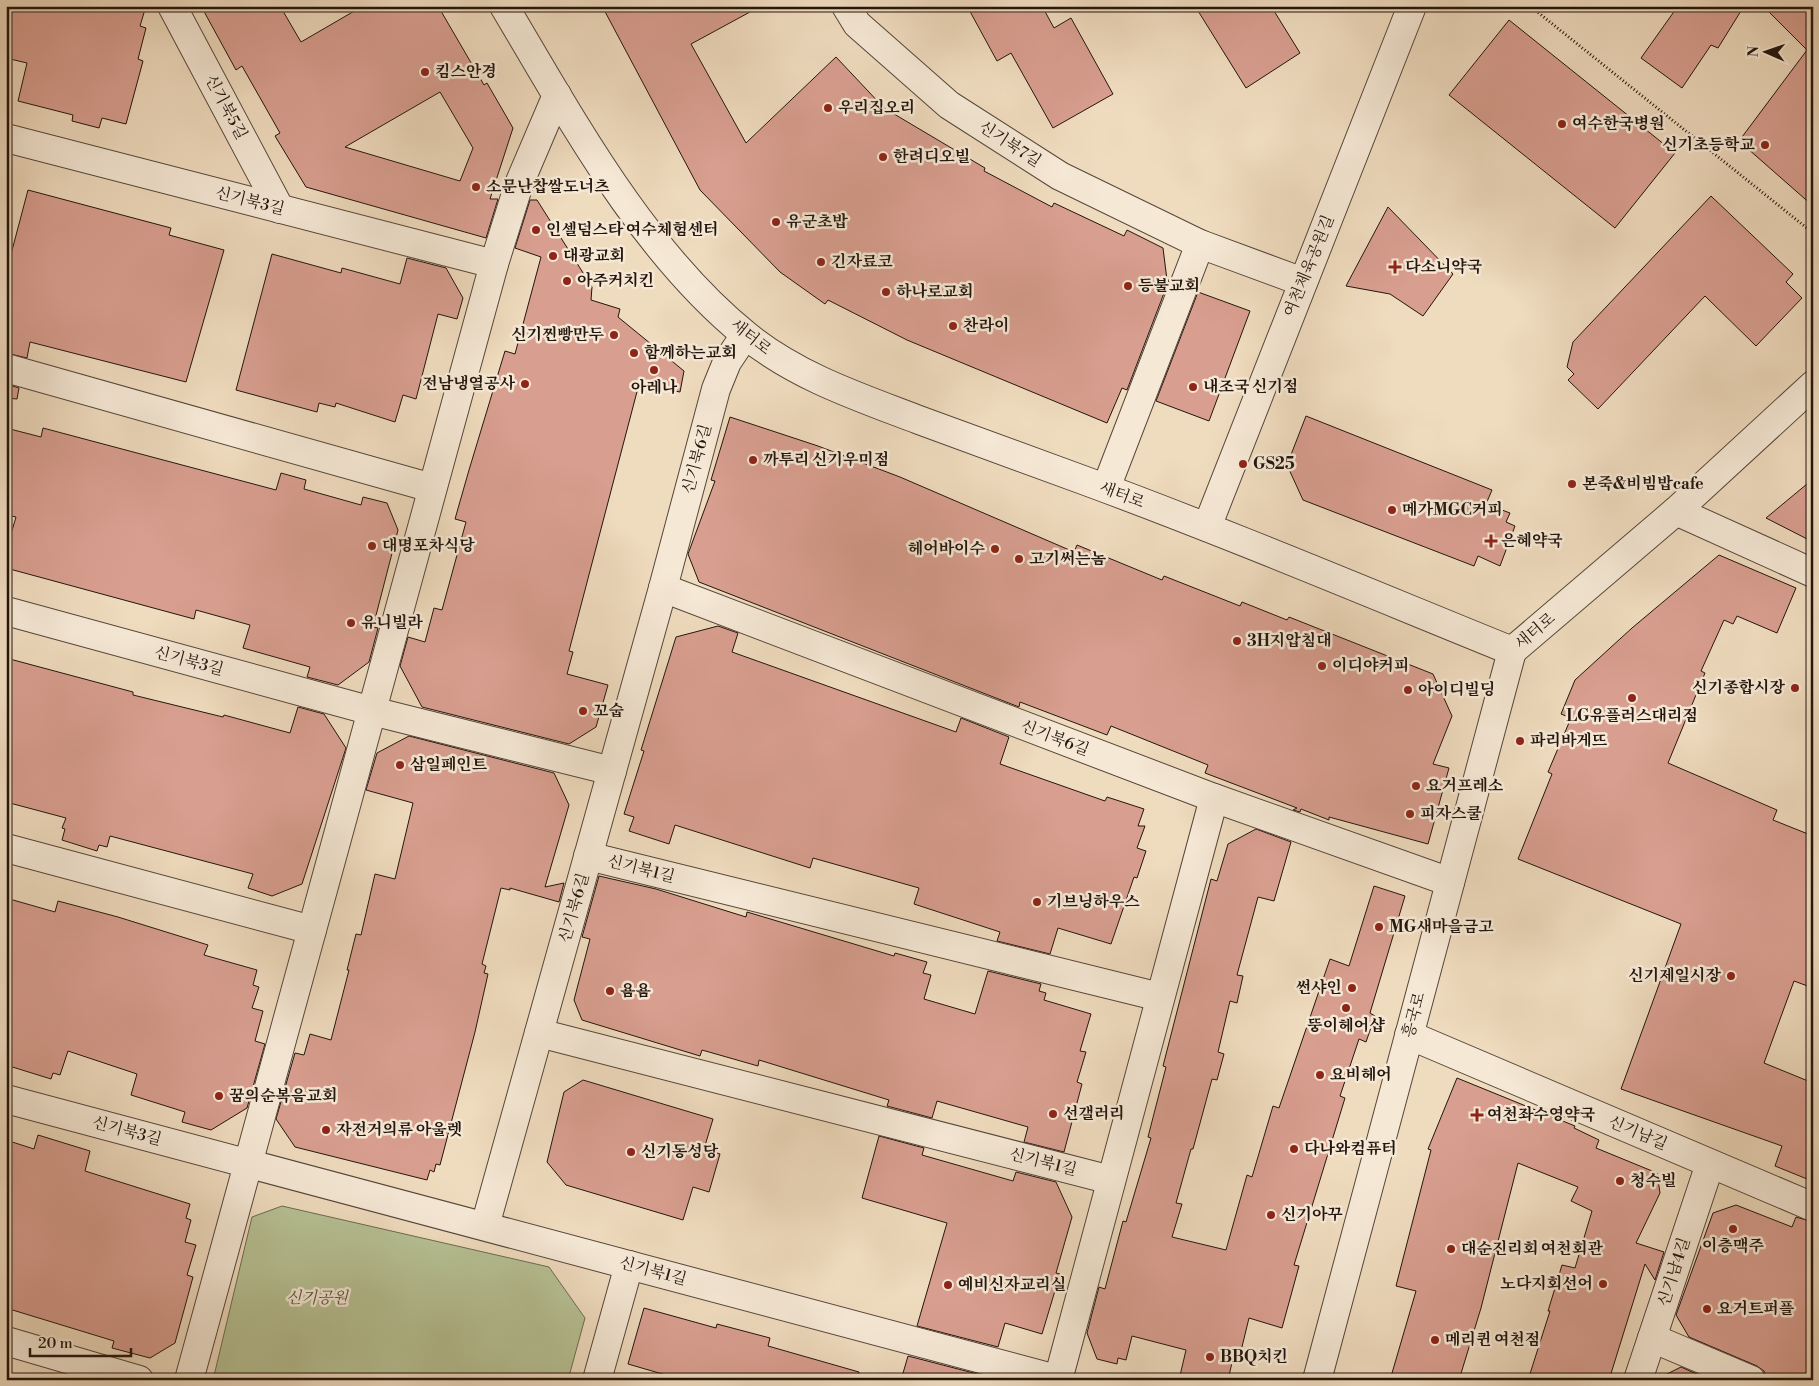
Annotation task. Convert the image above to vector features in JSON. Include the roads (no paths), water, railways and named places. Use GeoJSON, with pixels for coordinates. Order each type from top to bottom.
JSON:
{"type":"FeatureCollection","features":[{"type":"Feature","properties":{"kind":"street","name":"신기북5길"},"geometry":{"type":"LineString","coordinates":[[172,6],[280,208]]}},
{"type":"Feature","properties":{"kind":"street","name":"새터로"},"geometry":{"type":"LineString","coordinates":[[504,6],[618,192],[648,231],[709,302],[745,335],[773,356],[842,391],[1106,488],[1512,651],[1676,511],[1813,385]]}},
{"type":"Feature","properties":{"kind":"street","name":"신기북7길"},"geometry":{"type":"LineString","coordinates":[[846,6],[857,24],[949,105],[1060,176],[1200,244],[1303,282]]}},
{"type":"Feature","properties":{"kind":"street","name":"여천체육공원길"},"geometry":{"type":"LineString","coordinates":[[1206,527],[1412,6]]}},
{"type":"Feature","properties":{"kind":"street"},"geometry":{"type":"LineString","coordinates":[[189,1380],[494,264],[519,184],[557,95]]}},
{"type":"Feature","properties":{"kind":"street","name":"신기북3길"},"geometry":{"type":"LineString","coordinates":[[6,138],[494,264]]}},
{"type":"Feature","properties":{"kind":"street"},"geometry":{"type":"LineString","coordinates":[[1106,488],[1200,244]]}},
{"type":"Feature","properties":{"kind":"street","name":"신기북6길"},"geometry":{"type":"LineString","coordinates":[[484,1226],[663,588],[716,389],[728,362],[745,335]]}},
{"type":"Feature","properties":{"kind":"street"},"geometry":{"type":"LineString","coordinates":[[6,368],[432,488]]}},
{"type":"Feature","properties":{"kind":"street"},"geometry":{"type":"LineString","coordinates":[[1676,511],[1813,572]]}},
{"type":"Feature","properties":{"kind":"street","name":"신기북6길"},"geometry":{"type":"LineString","coordinates":[[663,588],[1214,798],[1450,882]]}},
{"type":"Feature","properties":{"kind":"street","name":"신기북3길"},"geometry":{"type":"LineString","coordinates":[[6,611],[372,711],[612,771]]}},
{"type":"Feature","properties":{"kind":"street","name":"흥국로"},"geometry":{"type":"LineString","coordinates":[[1317,1380],[1512,651]]}},
{"type":"Feature","properties":{"kind":"street","name":"신기북1길"},"geometry":{"type":"LineString","coordinates":[[248,1163],[1058,1380],[1214,798]]}},
{"type":"Feature","properties":{"kind":"street"},"geometry":{"type":"LineString","coordinates":[[6,848],[312,930]]}},
{"type":"Feature","properties":{"kind":"street","name":"신기북1길"},"geometry":{"type":"LineString","coordinates":[[588,856],[1160,997]]}},
{"type":"Feature","properties":{"kind":"street","name":"신기북1길"},"geometry":{"type":"LineString","coordinates":[[539,1033],[1111,1180]]}},
{"type":"Feature","properties":{"kind":"street","name":"신기남길"},"geometry":{"type":"LineString","coordinates":[[1409,1035],[1813,1207]]}},
{"type":"Feature","properties":{"kind":"street","name":"신기북3길"},"geometry":{"type":"LineString","coordinates":[[6,1099],[248,1163]]}},
{"type":"Feature","properties":{"kind":"street","name":"신기남4길"},"geometry":{"type":"LineString","coordinates":[[1638,1380],[1710,1164]]}},
{"type":"Feature","properties":{"kind":"street"},"geometry":{"type":"LineString","coordinates":[[597,1380],[629,1265]]}},
{"type":"Feature","properties":{"kind":"street"},"geometry":{"type":"LineString","coordinates":[[1652,1338],[1751,1380]]}},
{"type":"Feature","properties":{"kind":"street"},"geometry":{"type":"LineString","coordinates":[[6,1341],[139,1380]]}},
{"type":"Feature","properties":{"kind":"place","name":"킴스안경"},"geometry":{"type":"Point","coordinates":[425,72]}},
{"type":"Feature","properties":{"kind":"place","name":"우리집오리"},"geometry":{"type":"Point","coordinates":[828,108]}},
{"type":"Feature","properties":{"kind":"place","name":"여수한국병원"},"geometry":{"type":"Point","coordinates":[1562,124]}},
{"type":"Feature","properties":{"kind":"place","name":"신기초등학교"},"geometry":{"type":"Point","coordinates":[1765,145]}},
{"type":"Feature","properties":{"kind":"place","name":"한려디오빌"},"geometry":{"type":"Point","coordinates":[883,157]}},
{"type":"Feature","properties":{"kind":"place","name":"소문난찹쌀도너츠"},"geometry":{"type":"Point","coordinates":[476,187]}},
{"type":"Feature","properties":{"kind":"place","name":"유군초밥"},"geometry":{"type":"Point","coordinates":[776,222]}},
{"type":"Feature","properties":{"kind":"place","name":"인셀덤스타 여수체험센터"},"geometry":{"type":"Point","coordinates":[536,230]}},
{"type":"Feature","properties":{"kind":"place","name":"대광교회"},"geometry":{"type":"Point","coordinates":[553,256]}},
{"type":"Feature","properties":{"kind":"place","name":"긴자료코"},"geometry":{"type":"Point","coordinates":[821,262]}},
{"type":"Feature","properties":{"kind":"place","name":"다소니약국"},"geometry":{"type":"Point","coordinates":[1395,267]}},
{"type":"Feature","properties":{"kind":"place","name":"아주커치킨"},"geometry":{"type":"Point","coordinates":[567,281]}},
{"type":"Feature","properties":{"kind":"place","name":"등불교회"},"geometry":{"type":"Point","coordinates":[1128,286]}},
{"type":"Feature","properties":{"kind":"place","name":"하나로교회"},"geometry":{"type":"Point","coordinates":[886,292]}},
{"type":"Feature","properties":{"kind":"place","name":"찬라이"},"geometry":{"type":"Point","coordinates":[953,326]}},
{"type":"Feature","properties":{"kind":"place","name":"신기찐빵만두"},"geometry":{"type":"Point","coordinates":[614,335]}},
{"type":"Feature","properties":{"kind":"place","name":"함께하는교회"},"geometry":{"type":"Point","coordinates":[634,353]}},
{"type":"Feature","properties":{"kind":"place","name":"아레나"},"geometry":{"type":"Point","coordinates":[654,370]}},
{"type":"Feature","properties":{"kind":"place","name":"전남냉열공사"},"geometry":{"type":"Point","coordinates":[525,384]}},
{"type":"Feature","properties":{"kind":"place","name":"내조국 신기점"},"geometry":{"type":"Point","coordinates":[1193,387]}},
{"type":"Feature","properties":{"kind":"place","name":"까투리 신기우미점"},"geometry":{"type":"Point","coordinates":[753,460]}},
{"type":"Feature","properties":{"kind":"place","name":"GS25"},"geometry":{"type":"Point","coordinates":[1243,464]}},
{"type":"Feature","properties":{"kind":"place","name":"본죽&비빔밥cafe"},"geometry":{"type":"Point","coordinates":[1572,484]}},
{"type":"Feature","properties":{"kind":"place","name":"메가MGC커피"},"geometry":{"type":"Point","coordinates":[1392,510]}},
{"type":"Feature","properties":{"kind":"place","name":"은혜약국"},"geometry":{"type":"Point","coordinates":[1491,541]}},
{"type":"Feature","properties":{"kind":"place","name":"대명포차식당"},"geometry":{"type":"Point","coordinates":[372,546]}},
{"type":"Feature","properties":{"kind":"place","name":"헤어바이수"},"geometry":{"type":"Point","coordinates":[995,549]}},
{"type":"Feature","properties":{"kind":"place","name":"고기써는놈"},"geometry":{"type":"Point","coordinates":[1019,559]}},
{"type":"Feature","properties":{"kind":"place","name":"유니빌라"},"geometry":{"type":"Point","coordinates":[351,623]}},
{"type":"Feature","properties":{"kind":"place","name":"3H지압침대"},"geometry":{"type":"Point","coordinates":[1237,641]}},
{"type":"Feature","properties":{"kind":"place","name":"이디야커피"},"geometry":{"type":"Point","coordinates":[1322,666]}},
{"type":"Feature","properties":{"kind":"place","name":"신기종합시장"},"geometry":{"type":"Point","coordinates":[1795,688]}},
{"type":"Feature","properties":{"kind":"place","name":"아이디빌딩"},"geometry":{"type":"Point","coordinates":[1408,690]}},
{"type":"Feature","properties":{"kind":"place","name":"LG유플러스대리점"},"geometry":{"type":"Point","coordinates":[1632,698]}},
{"type":"Feature","properties":{"kind":"place","name":"꼬숩"},"geometry":{"type":"Point","coordinates":[583,711]}},
{"type":"Feature","properties":{"kind":"place","name":"파리바게뜨"},"geometry":{"type":"Point","coordinates":[1520,741]}},
{"type":"Feature","properties":{"kind":"place","name":"삼일페인트"},"geometry":{"type":"Point","coordinates":[400,765]}},
{"type":"Feature","properties":{"kind":"place","name":"요거프레소"},"geometry":{"type":"Point","coordinates":[1416,786]}},
{"type":"Feature","properties":{"kind":"place","name":"피자스쿨"},"geometry":{"type":"Point","coordinates":[1410,814]}},
{"type":"Feature","properties":{"kind":"place","name":"기브닝하우스"},"geometry":{"type":"Point","coordinates":[1037,902]}},
{"type":"Feature","properties":{"kind":"place","name":"MG새마을금고"},"geometry":{"type":"Point","coordinates":[1379,927]}},
{"type":"Feature","properties":{"kind":"place","name":"신기제일시장"},"geometry":{"type":"Point","coordinates":[1731,976]}},
{"type":"Feature","properties":{"kind":"place","name":"썬샤인"},"geometry":{"type":"Point","coordinates":[1352,988]}},
{"type":"Feature","properties":{"kind":"place","name":"욤욤"},"geometry":{"type":"Point","coordinates":[610,991]}},
{"type":"Feature","properties":{"kind":"place","name":"뚱이헤어샵"},"geometry":{"type":"Point","coordinates":[1346,1008]}},
{"type":"Feature","properties":{"kind":"place","name":"요비헤어"},"geometry":{"type":"Point","coordinates":[1320,1075]}},
{"type":"Feature","properties":{"kind":"place","name":"꿈의순복음교회"},"geometry":{"type":"Point","coordinates":[219,1096]}},
{"type":"Feature","properties":{"kind":"place","name":"선갤러리"},"geometry":{"type":"Point","coordinates":[1053,1114]}},
{"type":"Feature","properties":{"kind":"place","name":"여천좌수영약국"},"geometry":{"type":"Point","coordinates":[1477,1115]}},
{"type":"Feature","properties":{"kind":"place","name":"자전거의류 아울렛"},"geometry":{"type":"Point","coordinates":[326,1130]}},
{"type":"Feature","properties":{"kind":"place","name":"다나와컴퓨터"},"geometry":{"type":"Point","coordinates":[1294,1149]}},
{"type":"Feature","properties":{"kind":"place","name":"신기동성당"},"geometry":{"type":"Point","coordinates":[631,1152]}},
{"type":"Feature","properties":{"kind":"place","name":"청수빌"},"geometry":{"type":"Point","coordinates":[1620,1181]}},
{"type":"Feature","properties":{"kind":"place","name":"신기아꾸"},"geometry":{"type":"Point","coordinates":[1271,1215]}},
{"type":"Feature","properties":{"kind":"place","name":"이층맥주"},"geometry":{"type":"Point","coordinates":[1733,1229]}},
{"type":"Feature","properties":{"kind":"place","name":"대순진리회 여천회관"},"geometry":{"type":"Point","coordinates":[1451,1249]}},
{"type":"Feature","properties":{"kind":"place","name":"노다지회선어"},"geometry":{"type":"Point","coordinates":[1603,1284]}},
{"type":"Feature","properties":{"kind":"place","name":"예비신자교리실"},"geometry":{"type":"Point","coordinates":[948,1285]}},
{"type":"Feature","properties":{"kind":"place","name":"요거트퍼플"},"geometry":{"type":"Point","coordinates":[1707,1309]}},
{"type":"Feature","properties":{"kind":"place","name":"메리퀸 여천점"},"geometry":{"type":"Point","coordinates":[1435,1340]}},
{"type":"Feature","properties":{"kind":"place","name":"BBQ치킨"},"geometry":{"type":"Point","coordinates":[1210,1357]}},
{"type":"Feature","properties":{"kind":"park label","name":"신기공원"},"geometry":{"type":"Point","coordinates":[317,1298]}}]}
